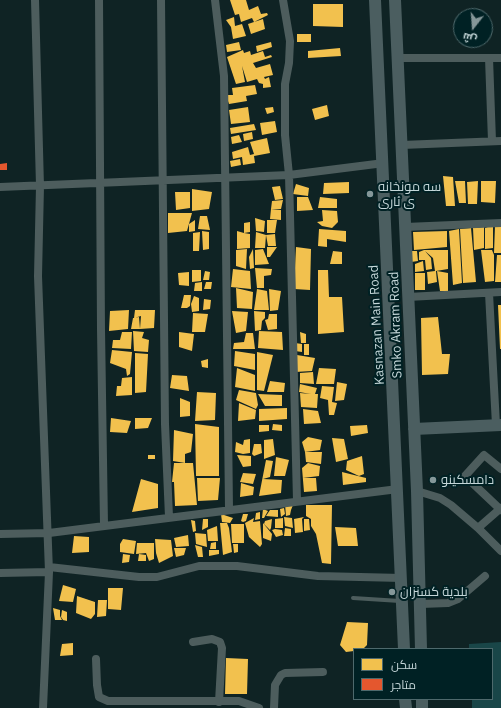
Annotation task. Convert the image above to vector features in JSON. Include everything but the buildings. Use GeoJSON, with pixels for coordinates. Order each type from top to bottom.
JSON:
{"type":"FeatureCollection","features":[{"type":"Feature","properties":{"kind":"street"},"geometry":{"type":"LineString","coordinates":[[36,0],[40,186],[38,276],[49,532],[49,569],[43,708]]}},
{"type":"Feature","properties":{"kind":"street"},"geometry":{"type":"LineString","coordinates":[[99,0],[104,525]]}},
{"type":"Feature","properties":{"kind":"street"},"geometry":{"type":"LineString","coordinates":[[161,0],[162,181],[169,517]]}},
{"type":"Feature","properties":{"kind":"street"},"geometry":{"type":"LineString","coordinates":[[215,0],[224,76],[229,509]]}},
{"type":"Feature","properties":{"kind":"street"},"geometry":{"type":"LineString","coordinates":[[283,0],[290,41],[289,63],[285,84],[285,135],[289,175],[297,501]]}},
{"type":"Feature","properties":{"kind":"street","name":"Kasnazan Main Road"},"geometry":{"type":"LineString","coordinates":[[375,0],[384,163],[404,648]]}},
{"type":"Feature","properties":{"kind":"street","name":"Smko Akram Road"},"geometry":{"type":"LineString","coordinates":[[395,0],[414,429],[421,604],[421,648]]}},
{"type":"Feature","properties":{"kind":"street"},"geometry":{"type":"LineString","coordinates":[[377,27],[396,25]]}},
{"type":"Feature","properties":{"kind":"street"},"geometry":{"type":"LineString","coordinates":[[398,58],[501,58]]}},
{"type":"Feature","properties":{"kind":"street"},"geometry":{"type":"LineString","coordinates":[[489,58],[492,141]]}},
{"type":"Feature","properties":{"kind":"street"},"geometry":{"type":"LineString","coordinates":[[402,145],[501,141]]}},
{"type":"Feature","properties":{"kind":"street"},"geometry":{"type":"LineString","coordinates":[[0,187],[289,175],[384,163]]}},
{"type":"Feature","properties":{"kind":"street"},"geometry":{"type":"LineString","coordinates":[[405,227],[501,222]]}},
{"type":"Feature","properties":{"kind":"street"},"geometry":{"type":"LineString","coordinates":[[408,297],[501,292]]}},
{"type":"Feature","properties":{"kind":"street"},"geometry":{"type":"LineString","coordinates":[[414,429],[499,425],[489,293]]}},
{"type":"Feature","properties":{"kind":"street"},"geometry":{"type":"LineString","coordinates":[[478,528],[501,509],[465,476],[484,455],[501,469]]}},
{"type":"Feature","properties":{"kind":"street"},"geometry":{"type":"LineString","coordinates":[[0,534],[49,532],[398,489]]}},
{"type":"Feature","properties":{"kind":"street"},"geometry":{"type":"LineString","coordinates":[[416,491],[440,498],[478,528],[501,551]]}},
{"type":"Feature","properties":{"kind":"street"},"geometry":{"type":"LineString","coordinates":[[0,573],[49,569],[139,577],[157,577],[199,566],[237,566],[318,576],[402,578]]}},
{"type":"Feature","properties":{"kind":"street"},"geometry":{"type":"LineString","coordinates":[[421,604],[448,603],[458,599],[485,576]]}},
{"type":"Feature","properties":{"kind":"street"},"geometry":{"type":"LineString","coordinates":[[193,642],[212,639],[220,642],[222,648],[219,702]]}},
{"type":"Feature","properties":{"kind":"street"},"geometry":{"type":"LineString","coordinates":[[96,659],[99,697],[108,701],[239,702],[259,708]]}},
{"type":"Feature","properties":{"kind":"street"},"geometry":{"type":"LineString","coordinates":[[274,708],[274,685],[281,675],[284,673],[323,672]]}},
{"type":"Feature","properties":{"kind":"lane"},"geometry":{"type":"LineString","coordinates":[[353,598],[403,601]]}},
{"type":"Feature","properties":{"kind":"shaded area"},"geometry":{"type":"Polygon","coordinates":[[[501,642],[501,708],[472,708],[472,700],[493,700],[493,648],[469,648],[469,644],[501,642]]]}},
{"type":"Feature","properties":{"kind":"place","name":"سه مونخانه ی ئاری"},"geometry":{"type":"Point","coordinates":[370,194]}},
{"type":"Feature","properties":{"kind":"place","name":"دامسكينو"},"geometry":{"type":"Point","coordinates":[433,480]}},
{"type":"Feature","properties":{"kind":"place","name":"بلدية كسنزان"},"geometry":{"type":"Point","coordinates":[392,592]}}]}
